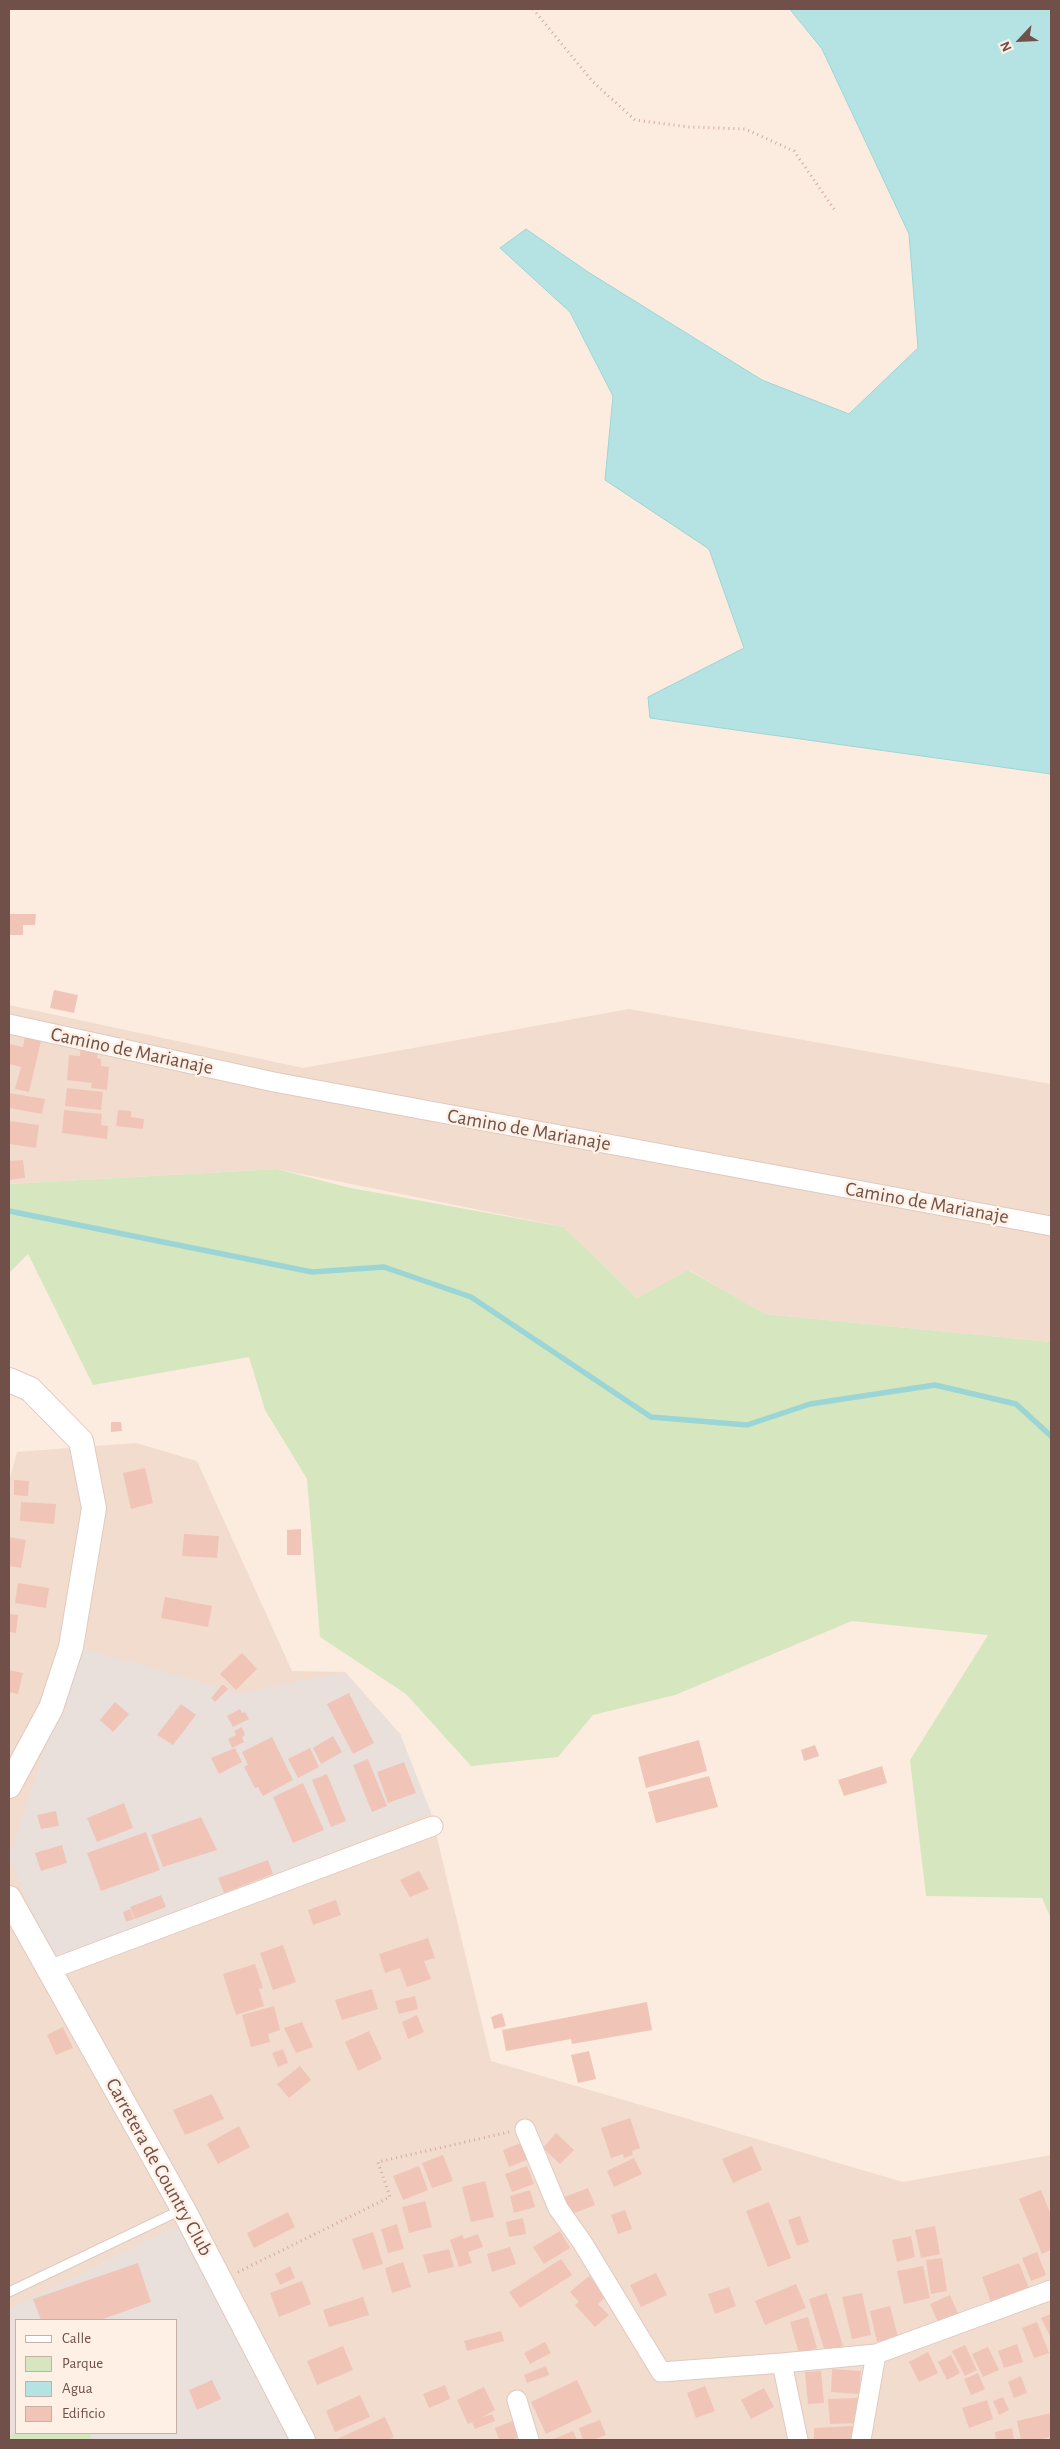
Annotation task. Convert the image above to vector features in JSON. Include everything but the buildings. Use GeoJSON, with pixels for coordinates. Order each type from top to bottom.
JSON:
{"type":"FeatureCollection","features":[{"type":"Feature","properties":{"kind":"street","name":"Camino de Marianaje"},"geometry":{"type":"LineString","coordinates":[[9,1024],[274,1082],[1051,1226]]}},
{"type":"Feature","properties":{"kind":"street"},"geometry":{"type":"LineString","coordinates":[[9,1380],[30,1389],[81,1441],[94,1508],[72,1647],[51,1708],[9,1786]]}},
{"type":"Feature","properties":{"kind":"street"},"geometry":{"type":"LineString","coordinates":[[49,1970],[433,1826]]}},
{"type":"Feature","properties":{"kind":"street","name":"Carretera de Country Club"},"geometry":{"type":"LineString","coordinates":[[9,1898],[183,2209],[303,2440]]}},
{"type":"Feature","properties":{"kind":"street"},"geometry":{"type":"LineString","coordinates":[[525,2129],[558,2208],[582,2242],[661,2372],[876,2354],[1051,2290]]}},
{"type":"Feature","properties":{"kind":"street"},"geometry":{"type":"LineString","coordinates":[[861,2440],[876,2354]]}},
{"type":"Feature","properties":{"kind":"street"},"geometry":{"type":"LineString","coordinates":[[782,2363],[798,2440]]}},
{"type":"Feature","properties":{"kind":"street"},"geometry":{"type":"LineString","coordinates":[[516,2400],[529,2440]]}},
{"type":"Feature","properties":{"kind":"lane"},"geometry":{"type":"LineString","coordinates":[[9,2292],[183,2209]]}},
{"type":"Feature","properties":{"kind":"path"},"geometry":{"type":"LineString","coordinates":[[533,9],[593,82],[635,120],[689,127],[745,129],[794,150],[836,212]]}},
{"type":"Feature","properties":{"kind":"path"},"geometry":{"type":"LineString","coordinates":[[221,2280],[390,2197],[378,2162],[525,2129]]}},
{"type":"Feature","properties":{"kind":"shaded area"},"geometry":{"type":"Polygon","coordinates":[[[9,1005],[303,1068],[629,1009],[1051,1084],[1051,1342],[764,1314],[689,1270],[637,1298],[564,1227],[277,1169],[9,1184],[9,1005]]]}},
{"type":"Feature","properties":{"kind":"shaded area"},"geometry":{"type":"Polygon","coordinates":[[[136,1443],[197,1461],[292,1671],[345,1672],[400,1734],[431,1813],[491,2061],[903,2182],[1051,2155],[1051,2440],[9,2440],[9,1481],[17,1452],[136,1443]]]}},
{"type":"Feature","properties":{"kind":"shaded area"},"geometry":{"type":"Polygon","coordinates":[[[78,1647],[240,1693],[345,1672],[400,1734],[431,1813],[53,1963],[9,1857],[78,1647]]]}},
{"type":"Feature","properties":{"kind":"shaded area"},"geometry":{"type":"Polygon","coordinates":[[[180,2224],[290,2440],[9,2440],[9,2309],[180,2224]]]}},
{"type":"Feature","properties":{"kind":"green space"},"geometry":{"type":"Polygon","coordinates":[[[277,1169],[346,1187],[564,1227],[637,1298],[688,1270],[765,1314],[1051,1342],[1051,1919],[1042,1898],[926,1896],[910,1760],[988,1635],[852,1621],[675,1695],[593,1715],[558,1757],[471,1766],[406,1694],[320,1637],[307,1479],[265,1410],[249,1357],[93,1385],[28,1254],[9,1273],[9,1184],[277,1169]]]}},
{"type":"Feature","properties":{"kind":"green space"},"geometry":{"type":"Polygon","coordinates":[[[15,2434],[90,2434],[92,2440],[9,2440],[9,2436],[15,2434]]]}},
{"type":"Feature","properties":{"kind":"water"},"geometry":{"type":"Polygon","coordinates":[[[790,9],[1051,9],[1051,774],[650,718],[648,697],[744,648],[709,549],[605,480],[613,396],[570,312],[500,248],[526,229],[588,272],[762,380],[849,414],[918,348],[909,234],[822,49],[790,9]]]}},
{"type":"Feature","properties":{"kind":"waterway"},"geometry":{"type":"LineString","coordinates":[[9,1211],[312,1272],[384,1267],[471,1297],[651,1417],[747,1425],[810,1404],[935,1385],[1016,1404],[1051,1436]]}}]}
